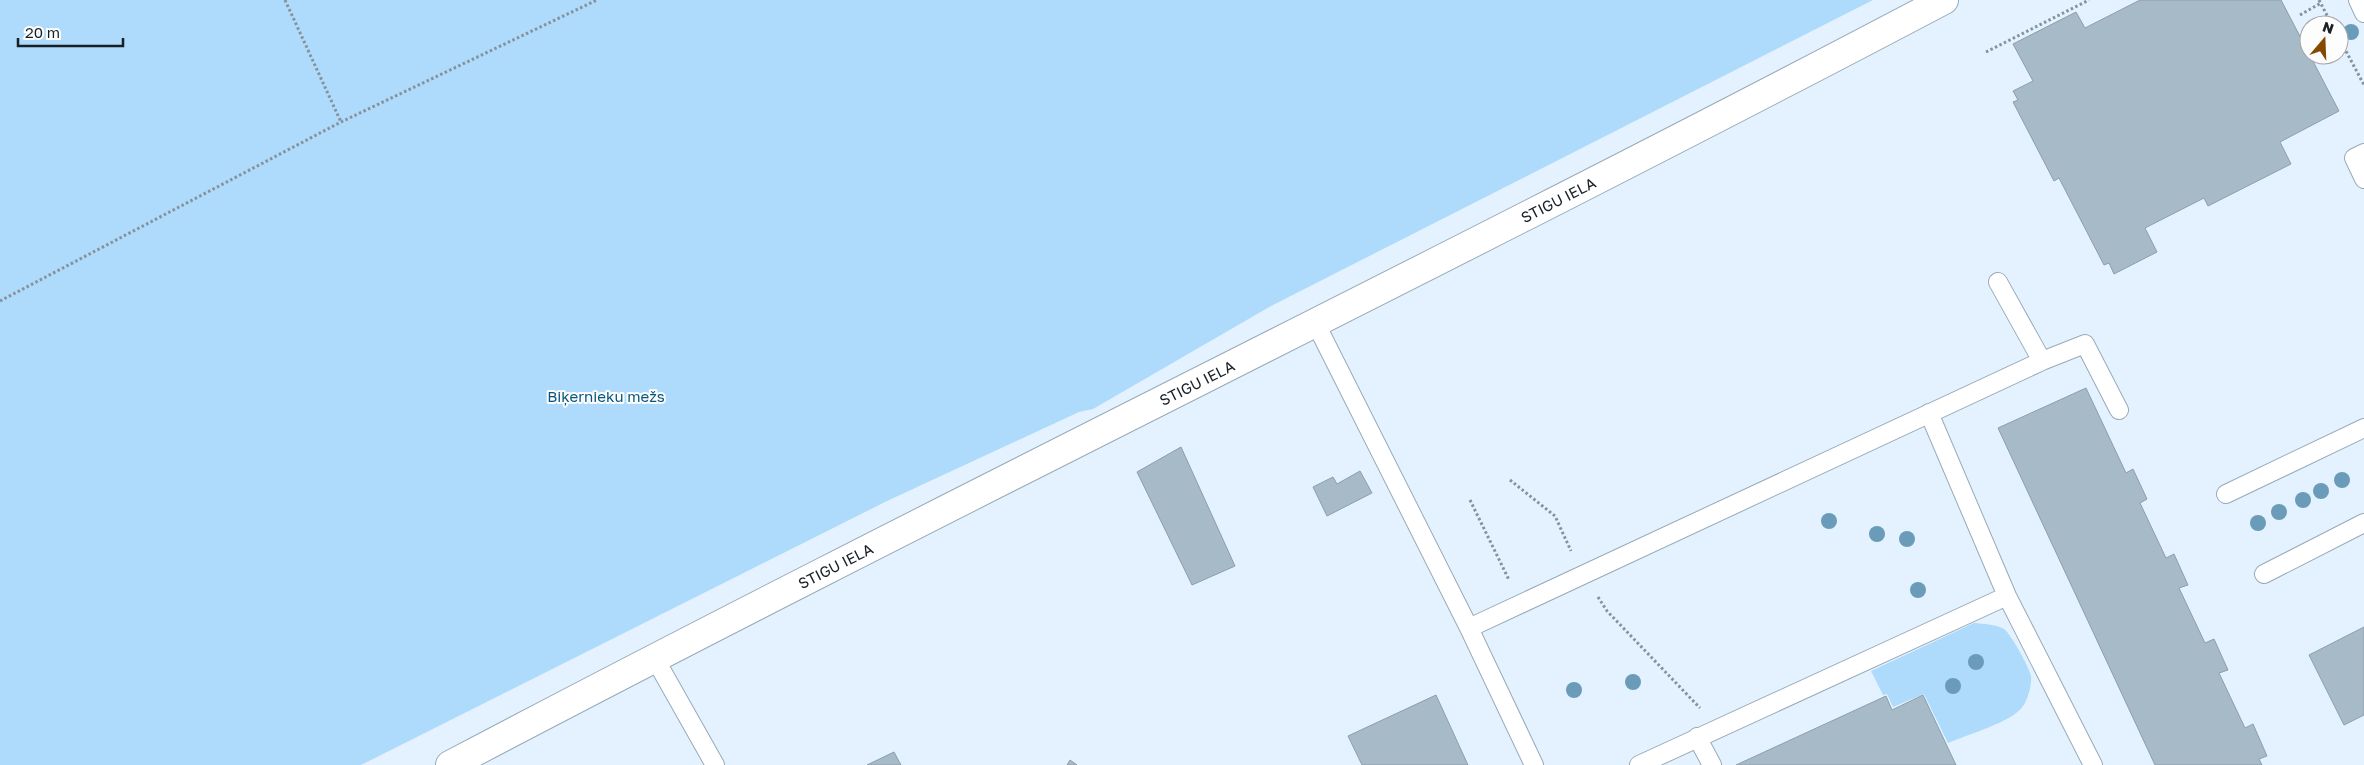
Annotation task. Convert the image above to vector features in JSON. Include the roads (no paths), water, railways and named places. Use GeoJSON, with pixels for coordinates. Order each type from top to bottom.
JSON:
{"type":"FeatureCollection","features":[{"type":"Feature","properties":{"kind":"street","name":"STIGU IELA"},"geometry":{"type":"LineString","coordinates":[[450,765],[654,658],[1729,114],[1944,0]]}},
{"type":"Feature","properties":{"kind":"lane"},"geometry":{"type":"LineString","coordinates":[[2358,0],[2364,13]]}},
{"type":"Feature","properties":{"kind":"lane"},"geometry":{"type":"LineString","coordinates":[[2364,153],[2354,158],[2364,179]]}},
{"type":"Feature","properties":{"kind":"lane"},"geometry":{"type":"LineString","coordinates":[[1998,282],[2042,361]]}},
{"type":"Feature","properties":{"kind":"lane"},"geometry":{"type":"LineString","coordinates":[[1315,322],[1469,628],[1534,765]]}},
{"type":"Feature","properties":{"kind":"lane"},"geometry":{"type":"LineString","coordinates":[[1469,628],[1929,413],[2042,361],[2085,344],[2119,410]]}},
{"type":"Feature","properties":{"kind":"lane"},"geometry":{"type":"LineString","coordinates":[[1929,413],[2007,596],[2093,765]]}},
{"type":"Feature","properties":{"kind":"lane"},"geometry":{"type":"LineString","coordinates":[[2226,494],[2364,428]]}},
{"type":"Feature","properties":{"kind":"lane"},"geometry":{"type":"LineString","coordinates":[[2264,574],[2364,523]]}},
{"type":"Feature","properties":{"kind":"lane"},"geometry":{"type":"LineString","coordinates":[[1639,765],[1718,727],[2007,596]]}},
{"type":"Feature","properties":{"kind":"lane"},"geometry":{"type":"LineString","coordinates":[[654,658],[708,763]]}},
{"type":"Feature","properties":{"kind":"lane"},"geometry":{"type":"LineString","coordinates":[[1697,737],[1712,765]]}},
{"type":"Feature","properties":{"kind":"park label","name":"Biķernieku mežs"},"geometry":{"type":"Point","coordinates":[606,396]}}]}
